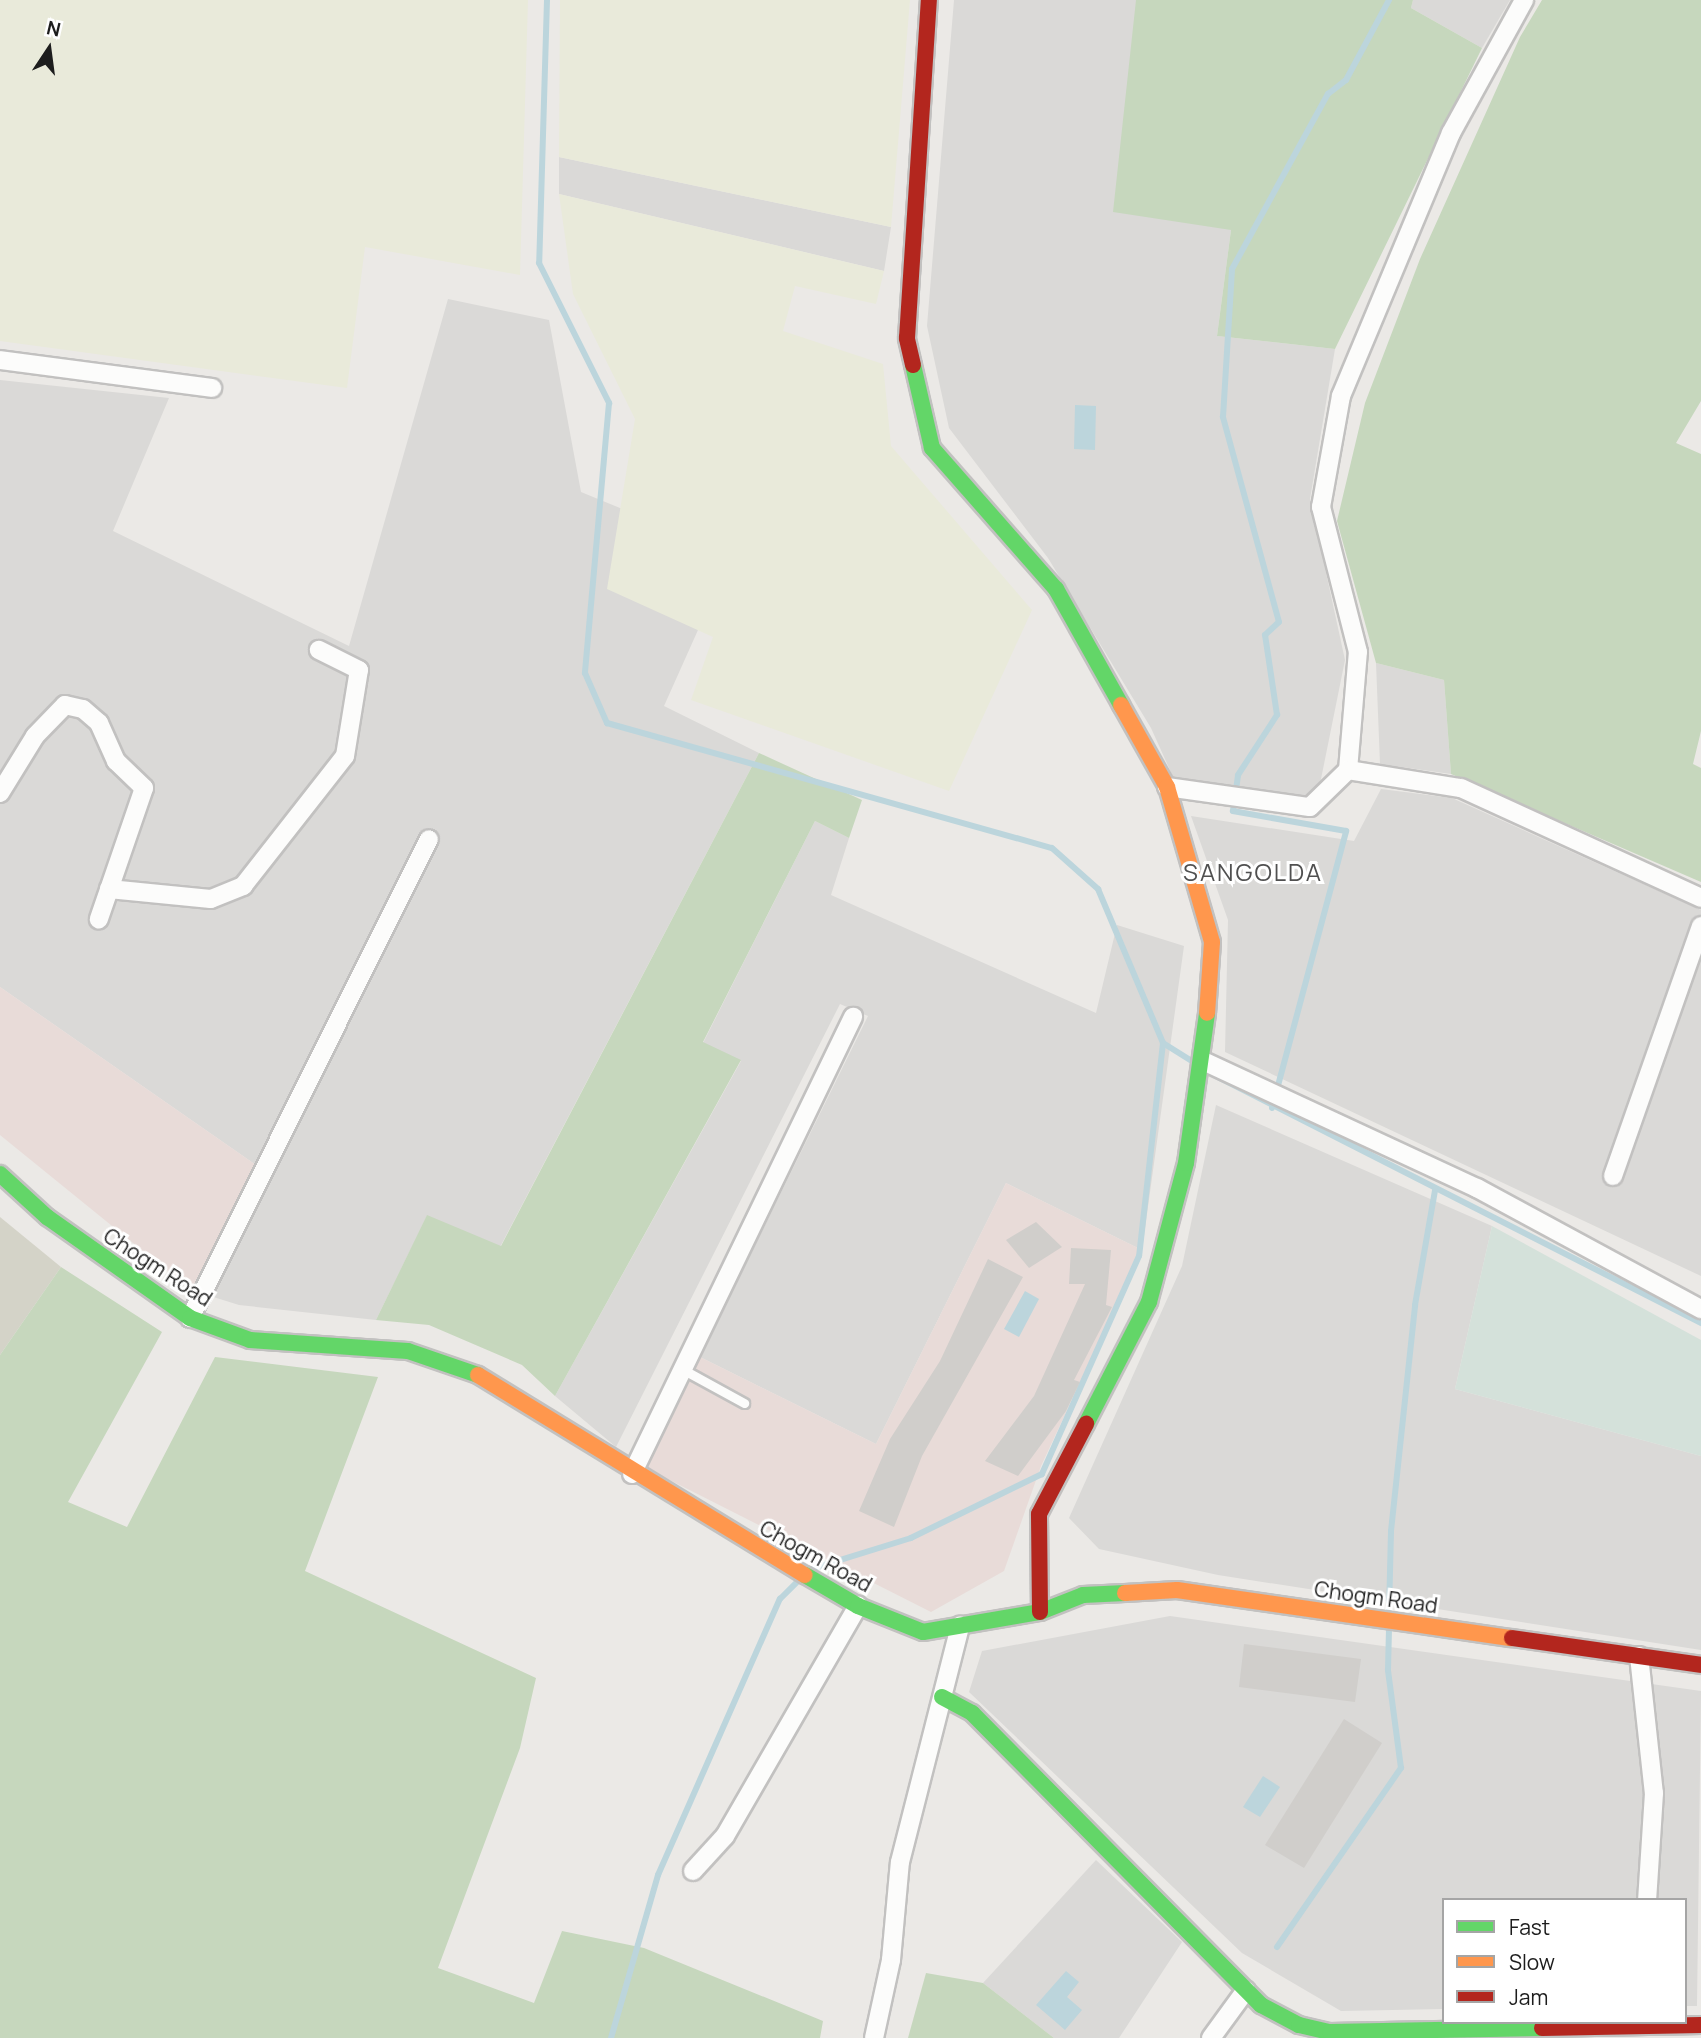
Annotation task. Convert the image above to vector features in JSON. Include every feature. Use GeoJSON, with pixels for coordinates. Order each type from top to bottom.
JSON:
{"type":"FeatureCollection","features":[{"type":"Feature","properties":{"kind":"street"},"geometry":{"type":"LineString","coordinates":[[929,0],[907,338],[932,448],[1056,589],[1167,787],[1212,942],[1203,1061],[1186,1163],[1149,1302],[1039,1514],[1040,1612]]}},
{"type":"Feature","properties":{"kind":"street"},"geometry":{"type":"LineString","coordinates":[[1167,787],[1310,807],[1348,770],[1358,652],[1321,507],[1341,396],[1451,133],[1524,0]]}},
{"type":"Feature","properties":{"kind":"street"},"geometry":{"type":"LineString","coordinates":[[0,360],[212,388]]}},
{"type":"Feature","properties":{"kind":"street"},"geometry":{"type":"LineString","coordinates":[[109,889],[211,899],[243,886],[345,755],[359,670],[318,650]]}},
{"type":"Feature","properties":{"kind":"street"},"geometry":{"type":"LineString","coordinates":[[0,793],[35,736],[65,705],[83,709],[99,723],[116,761],[144,789],[99,919]]}},
{"type":"Feature","properties":{"kind":"street"},"geometry":{"type":"LineString","coordinates":[[1348,770],[1461,788],[1701,898]]}},
{"type":"Feature","properties":{"kind":"street"},"geometry":{"type":"LineString","coordinates":[[190,1318],[429,839]]}},
{"type":"Feature","properties":{"kind":"street"},"geometry":{"type":"LineString","coordinates":[[1613,1176],[1701,926]]}},
{"type":"Feature","properties":{"kind":"street"},"geometry":{"type":"LineString","coordinates":[[632,1474],[680,1368],[853,1017]]}},
{"type":"Feature","properties":{"kind":"street"},"geometry":{"type":"LineString","coordinates":[[1203,1061],[1477,1188],[1701,1309]]}},
{"type":"Feature","properties":{"kind":"street","name":"Chogm Road"},"geometry":{"type":"LineString","coordinates":[[0,1174],[47,1217],[190,1318],[250,1340],[408,1351],[464,1366],[632,1474],[858,1606],[923,1632],[1040,1612],[1083,1595],[1177,1590],[1701,1665]]}},
{"type":"Feature","properties":{"kind":"street"},"geometry":{"type":"LineString","coordinates":[[693,1871],[725,1836],[858,1606]]}},
{"type":"Feature","properties":{"kind":"street"},"geometry":{"type":"LineString","coordinates":[[874,2038],[891,1960],[900,1862],[960,1626]]}},
{"type":"Feature","properties":{"kind":"street"},"geometry":{"type":"LineString","coordinates":[[1639,1656],[1654,1793],[1647,1898]]}},
{"type":"Feature","properties":{"kind":"street"},"geometry":{"type":"LineString","coordinates":[[942,1697],[972,1713],[1261,2005],[1299,2025],[1330,2032],[1624,2024],[1701,2025]]}},
{"type":"Feature","properties":{"kind":"street"},"geometry":{"type":"LineString","coordinates":[[1211,2038],[1246,1990]]}},
{"type":"Feature","properties":{"kind":"lane"},"geometry":{"type":"LineString","coordinates":[[680,1368],[744,1402]]}},
{"type":"Feature","properties":{"kind":"shaded area"},"geometry":{"type":"Polygon","coordinates":[[[954,0],[1136,0],[1231,230],[1217,336],[1335,349],[1310,499],[1345,660],[1320,784],[1310,798],[1174,779],[1151,728],[1048,558],[949,428],[927,326],[954,0]]]}},
{"type":"Feature","properties":{"kind":"shaded area"},"geometry":{"type":"Polygon","coordinates":[[[1413,0],[1510,0],[1482,48],[1411,8],[1413,0]]]}},
{"type":"Feature","properties":{"kind":"shaded area"},"geometry":{"type":"Polygon","coordinates":[[[559,157],[891,227],[884,271],[559,194],[559,157]]]}},
{"type":"Feature","properties":{"kind":"shaded area"},"geometry":{"type":"Polygon","coordinates":[[[448,299],[549,320],[581,492],[732,554],[664,706],[759,753],[500,1247],[427,1216],[376,1320],[239,1305],[191,1290],[256,1165],[0,987],[0,380],[169,398],[113,531],[349,646],[448,299]]]}},
{"type":"Feature","properties":{"kind":"shaded area"},"geometry":{"type":"Polygon","coordinates":[[[1376,663],[1444,680],[1451,774],[1380,764],[1376,663]]]}},
{"type":"Feature","properties":{"kind":"shaded area"},"geometry":{"type":"Polygon","coordinates":[[[1381,789],[1452,798],[1701,910],[1701,1276],[1225,1052],[1228,920],[1191,816],[1354,841],[1381,789]]]}},
{"type":"Feature","properties":{"kind":"shaded area"},"geometry":{"type":"Polygon","coordinates":[[[815,821],[849,838],[831,895],[1096,1013],[1117,925],[1184,946],[1142,1250],[1006,1183],[876,1444],[700,1357],[868,1016],[840,1004],[616,1447],[555,1396],[741,1061],[703,1043],[815,821]]]}},
{"type":"Feature","properties":{"kind":"shaded area"},"geometry":{"type":"Polygon","coordinates":[[[0,987],[256,1165],[191,1290],[0,1135],[0,987]]]}},
{"type":"Feature","properties":{"kind":"shaded area"},"geometry":{"type":"Polygon","coordinates":[[[1216,1105],[1492,1226],[1455,1389],[1701,1456],[1701,1650],[1218,1575],[1099,1549],[1069,1518],[1182,1266],[1216,1105]]]}},
{"type":"Feature","properties":{"kind":"shaded area"},"geometry":{"type":"Polygon","coordinates":[[[1006,1183],[1142,1250],[1041,1466],[1004,1571],[931,1612],[644,1467],[700,1357],[876,1444],[1006,1183]]]}},
{"type":"Feature","properties":{"kind":"shaded area"},"geometry":{"type":"Polygon","coordinates":[[[0,1217],[61,1267],[0,1355],[0,1217]]]}},
{"type":"Feature","properties":{"kind":"shaded area"},"geometry":{"type":"Polygon","coordinates":[[[1492,1226],[1701,1340],[1701,1456],[1455,1389],[1492,1226]]]}},
{"type":"Feature","properties":{"kind":"shaded area"},"geometry":{"type":"Polygon","coordinates":[[[1170,1616],[1701,1691],[1697,2006],[1687,2006],[1687,1898],[1442,1898],[1442,2009],[1341,2011],[1242,1953],[969,1692],[982,1651],[1170,1616]]]}},
{"type":"Feature","properties":{"kind":"shaded area"},"geometry":{"type":"Polygon","coordinates":[[[1096,1860],[1182,1942],[1119,2038],[1054,2038],[983,1983],[1096,1860]]]}},
{"type":"Feature","properties":{"kind":"green space"},"geometry":{"type":"Polygon","coordinates":[[[0,0],[528,0],[520,275],[365,247],[347,388],[0,341],[0,0]]]}},
{"type":"Feature","properties":{"kind":"green space"},"geometry":{"type":"Polygon","coordinates":[[[560,0],[910,0],[891,227],[559,157],[560,0]]]}},
{"type":"Feature","properties":{"kind":"green space"},"geometry":{"type":"Polygon","coordinates":[[[1136,0],[1413,0],[1411,8],[1482,48],[1335,349],[1217,336],[1231,230],[1113,212],[1136,0]]]}},
{"type":"Feature","properties":{"kind":"green space"},"geometry":{"type":"Polygon","coordinates":[[[1542,0],[1701,0],[1701,401],[1676,443],[1701,454],[1701,731],[1693,764],[1701,768],[1701,882],[1451,774],[1444,680],[1376,663],[1337,521],[1365,403],[1420,259],[1520,37],[1542,0]]]}},
{"type":"Feature","properties":{"kind":"green space"},"geometry":{"type":"Polygon","coordinates":[[[559,194],[884,271],[876,304],[795,286],[783,331],[883,364],[891,446],[1032,610],[949,791],[691,700],[713,637],[607,589],[635,419],[573,294],[559,194]]]}},
{"type":"Feature","properties":{"kind":"green space"},"geometry":{"type":"Polygon","coordinates":[[[759,753],[862,800],[849,838],[815,821],[703,1042],[741,1060],[555,1396],[522,1365],[429,1325],[376,1320],[427,1215],[501,1246],[759,753]]]}},
{"type":"Feature","properties":{"kind":"green space"},"geometry":{"type":"Polygon","coordinates":[[[61,1267],[162,1332],[68,1502],[127,1527],[215,1357],[378,1377],[305,1571],[536,1678],[520,1748],[438,1968],[534,2003],[562,1931],[644,1948],[823,2021],[820,2038],[0,2038],[0,1355],[61,1267]]]}},
{"type":"Feature","properties":{"kind":"green space"},"geometry":{"type":"Polygon","coordinates":[[[926,1973],[983,1983],[1054,2038],[908,2038],[926,1973]]]}},
{"type":"Feature","properties":{"kind":"water"},"geometry":{"type":"Polygon","coordinates":[[[1075,405],[1096,406],[1095,450],[1074,449],[1075,405]]]}},
{"type":"Feature","properties":{"kind":"water"},"geometry":{"type":"Polygon","coordinates":[[[1025,1291],[1039,1299],[1019,1337],[1004,1329],[1025,1291]]]}},
{"type":"Feature","properties":{"kind":"water"},"geometry":{"type":"Polygon","coordinates":[[[1263,1776],[1280,1787],[1260,1817],[1243,1807],[1263,1776]]]}},
{"type":"Feature","properties":{"kind":"water"},"geometry":{"type":"Polygon","coordinates":[[[1066,1971],[1079,1982],[1067,1997],[1082,2010],[1065,2030],[1036,2005],[1066,1971]]]}},
{"type":"Feature","properties":{"kind":"building"},"geometry":{"type":"Polygon","coordinates":[[[1036,1222],[1062,1247],[1029,1268],[1006,1240],[1036,1222]]]}},
{"type":"Feature","properties":{"kind":"building"},"geometry":{"type":"Polygon","coordinates":[[[1071,1248],[1111,1250],[1106,1305],[1112,1307],[1074,1380],[1080,1382],[1066,1411],[1018,1476],[985,1461],[1034,1396],[1085,1284],[1069,1284],[1071,1248]]]}},
{"type":"Feature","properties":{"kind":"building"},"geometry":{"type":"Polygon","coordinates":[[[988,1259],[1023,1277],[922,1456],[894,1527],[859,1511],[890,1439],[940,1361],[988,1259]]]}},
{"type":"Feature","properties":{"kind":"building"},"geometry":{"type":"Polygon","coordinates":[[[1244,1644],[1361,1659],[1355,1702],[1239,1687],[1244,1644]]]}},
{"type":"Feature","properties":{"kind":"building"},"geometry":{"type":"Polygon","coordinates":[[[1344,1719],[1382,1743],[1304,1868],[1265,1845],[1344,1719]]]}},
{"type":"Feature","properties":{"kind":"waterway"},"geometry":{"type":"LineString","coordinates":[[547,0],[539,263],[609,403],[585,673],[607,723],[1052,848],[1098,889],[1163,1043],[1139,1256],[1042,1474],[911,1538],[811,1569]]}},
{"type":"Feature","properties":{"kind":"waterway"},"geometry":{"type":"LineString","coordinates":[[1272,1108],[1346,831],[1233,811],[1238,775],[1277,715],[1265,635],[1279,622],[1223,417],[1232,269],[1328,94],[1346,80],[1389,0]]}},
{"type":"Feature","properties":{"kind":"waterway"},"geometry":{"type":"LineString","coordinates":[[1163,1043],[1197,1064]]}},
{"type":"Feature","properties":{"kind":"waterway"},"geometry":{"type":"LineString","coordinates":[[1212,1074],[1701,1323]]}},
{"type":"Feature","properties":{"kind":"waterway"},"geometry":{"type":"LineString","coordinates":[[1389,1613],[1391,1531],[1415,1305],[1435,1190]]}},
{"type":"Feature","properties":{"kind":"waterway"},"geometry":{"type":"LineString","coordinates":[[611,2038],[658,1875],[780,1599],[798,1581]]}},
{"type":"Feature","properties":{"kind":"waterway"},"geometry":{"type":"LineString","coordinates":[[1277,1947],[1401,1768],[1388,1670],[1389,1628]]}},
{"type":"Feature","properties":{"kind":"traffic: fast"},"geometry":{"type":"LineString","coordinates":[[913,365],[932,448],[1056,589],[1121,705]]}},
{"type":"Feature","properties":{"kind":"traffic: fast"},"geometry":{"type":"LineString","coordinates":[[1086,1424],[1149,1302],[1186,1163],[1207,1013]]}},
{"type":"Feature","properties":{"kind":"traffic: fast"},"geometry":{"type":"LineString","coordinates":[[0,1174],[47,1217],[190,1318],[250,1340],[408,1351],[478,1375]]}},
{"type":"Feature","properties":{"kind":"traffic: fast"},"geometry":{"type":"LineString","coordinates":[[805,1575],[858,1606],[923,1632],[1040,1612],[1083,1595],[1125,1593]]}},
{"type":"Feature","properties":{"kind":"traffic: fast"},"geometry":{"type":"LineString","coordinates":[[942,1697],[972,1713],[1261,2005],[1299,2025],[1330,2032],[1542,2028]]}},
{"type":"Feature","properties":{"kind":"traffic: slow"},"geometry":{"type":"LineString","coordinates":[[1121,705],[1167,787],[1212,942],[1207,1013]]}},
{"type":"Feature","properties":{"kind":"traffic: slow"},"geometry":{"type":"LineString","coordinates":[[478,1375],[805,1575]]}},
{"type":"Feature","properties":{"kind":"traffic: slow"},"geometry":{"type":"LineString","coordinates":[[1125,1593],[1177,1590],[1512,1638]]}},
{"type":"Feature","properties":{"kind":"traffic: jam"},"geometry":{"type":"LineString","coordinates":[[913,365],[907,338],[929,0]]}},
{"type":"Feature","properties":{"kind":"traffic: jam"},"geometry":{"type":"LineString","coordinates":[[1040,1612],[1039,1514],[1086,1424]]}},
{"type":"Feature","properties":{"kind":"traffic: jam"},"geometry":{"type":"LineString","coordinates":[[1512,1638],[1701,1665]]}},
{"type":"Feature","properties":{"kind":"traffic: jam"},"geometry":{"type":"LineString","coordinates":[[1542,2028],[1701,2025]]}},
{"type":"Feature","properties":{"kind":"district","name":"SANGOLDA"},"geometry":{"type":"Point","coordinates":[1253,872]}}]}
